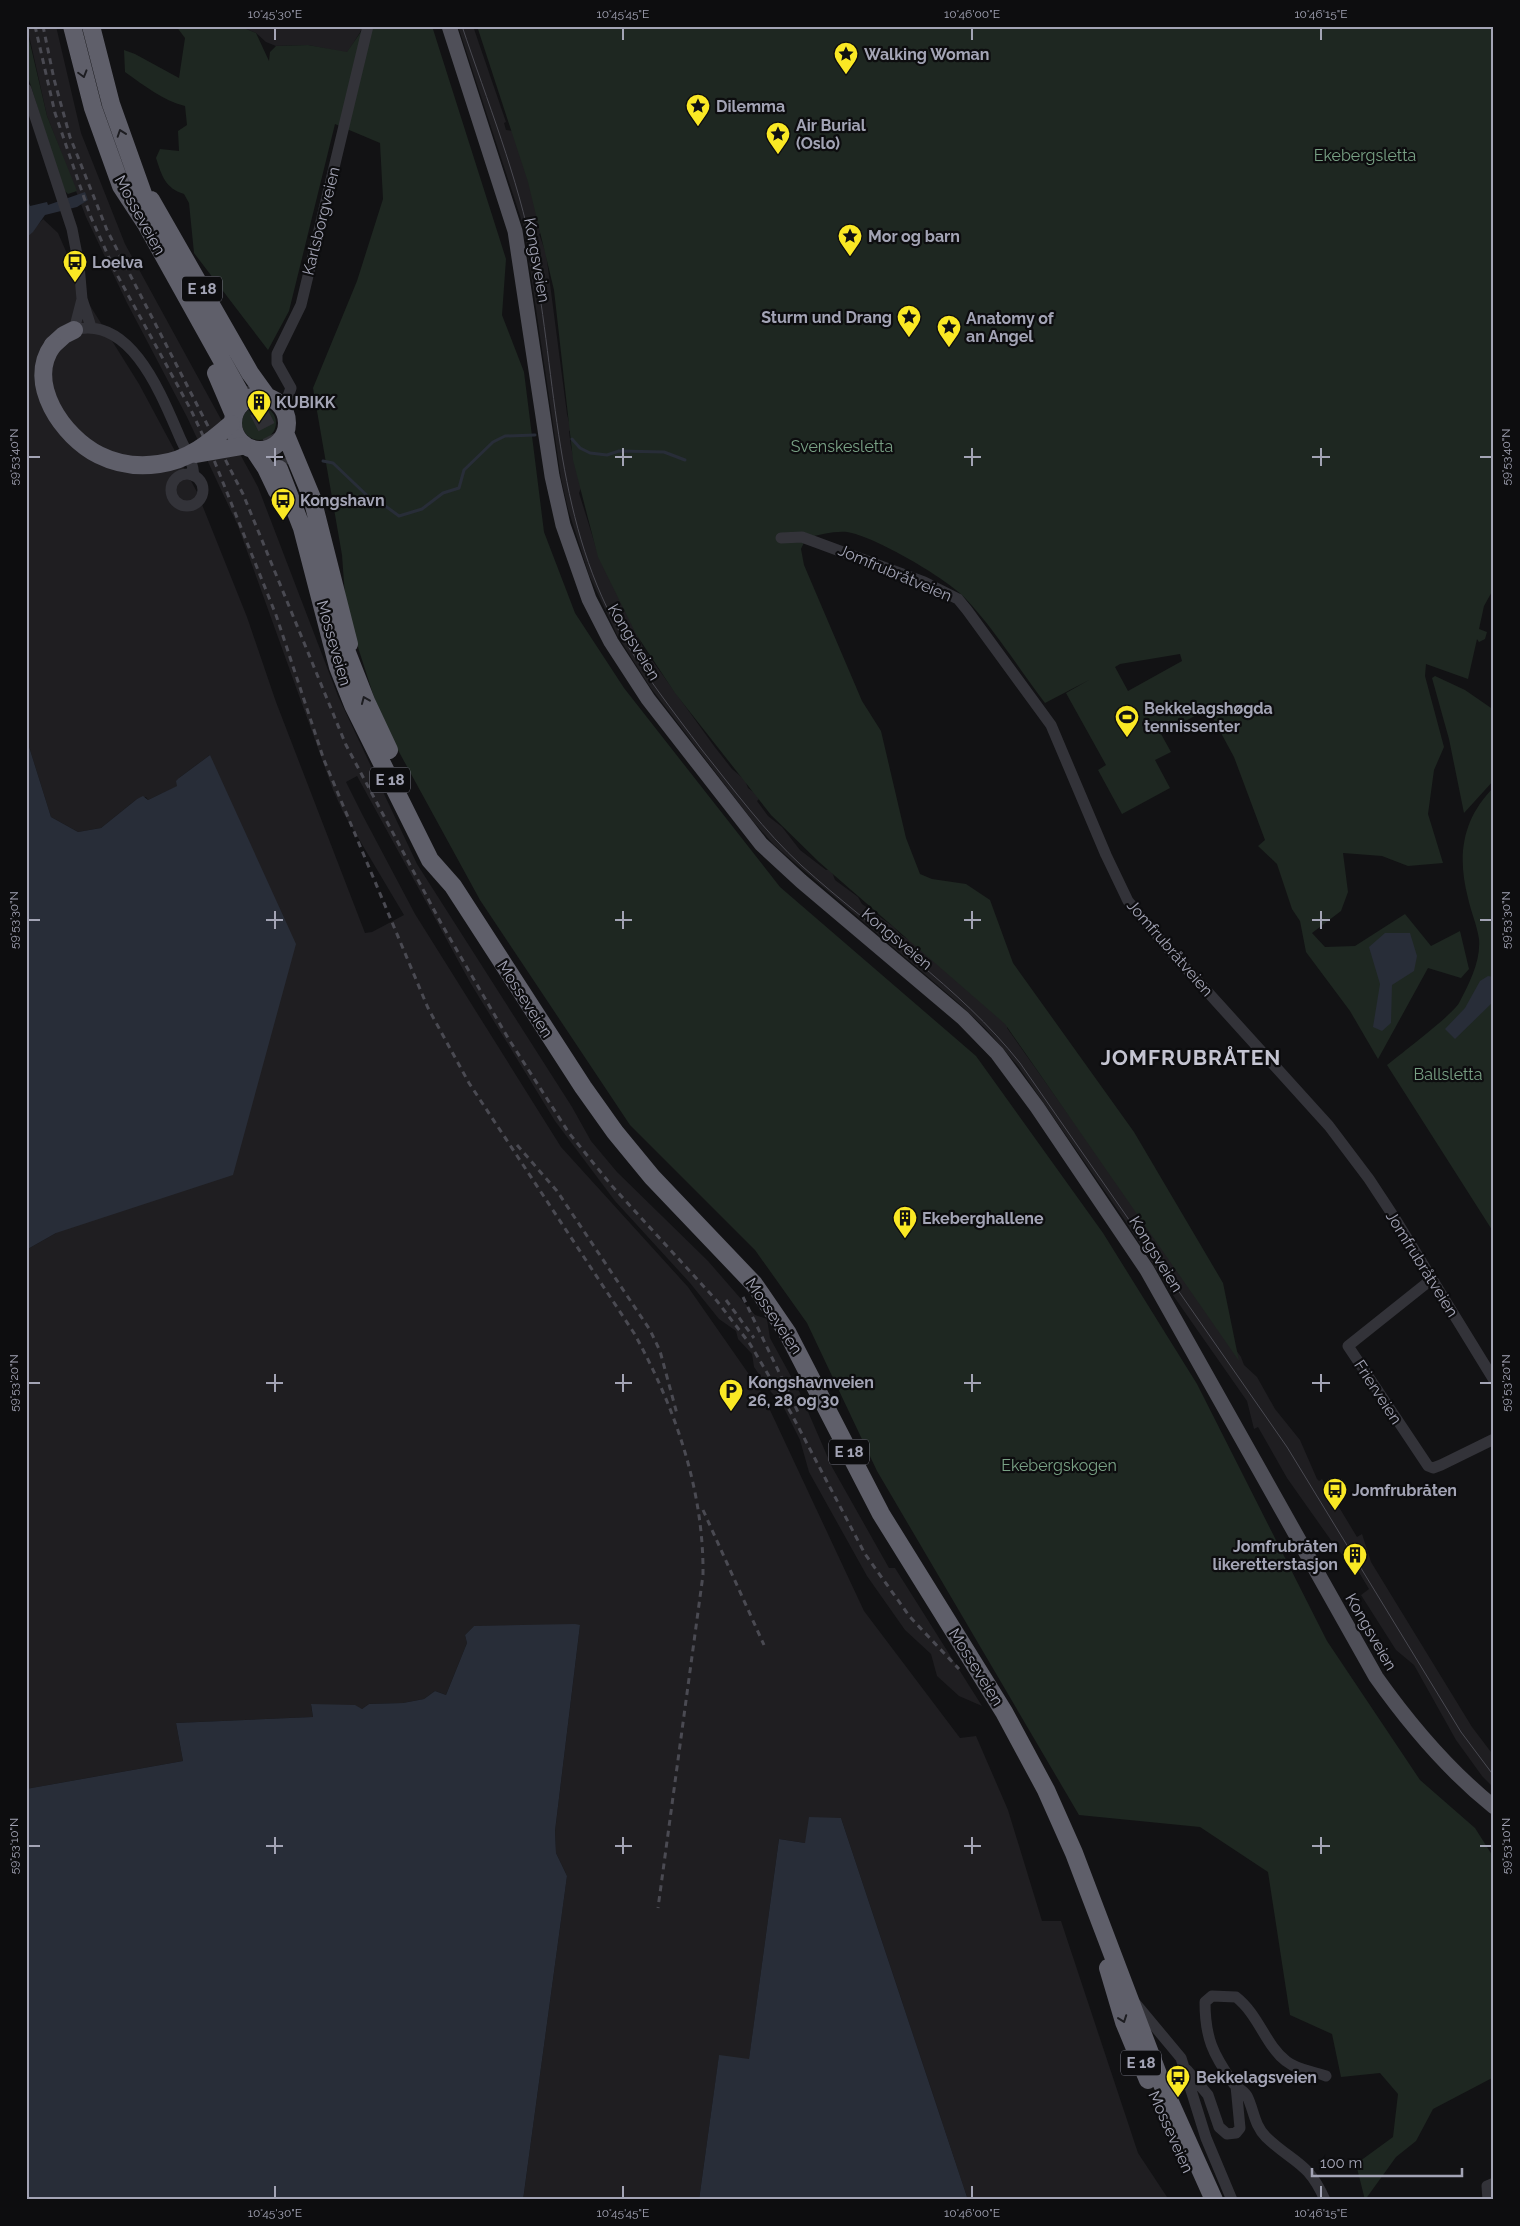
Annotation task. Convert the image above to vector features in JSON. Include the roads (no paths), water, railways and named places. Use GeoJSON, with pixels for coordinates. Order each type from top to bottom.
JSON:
{"type":"FeatureCollection","features":[{"type":"Feature","properties":{"kind":"highway","name":"Mosseveien"},"geometry":{"type":"LineString","coordinates":[[72,26],[93,108],[121,186],[146,224],[242,389],[155,226],[111,104],[91,26]]}},
{"type":"Feature","properties":{"kind":"highway","name":"E 18"},"geometry":{"type":"LineString","coordinates":[[138,179],[250,373],[286,416],[285,433],[312,498],[346,629],[345,665]]}},
{"type":"Feature","properties":{"kind":"highway","name":"E 18"},"geometry":{"type":"LineString","coordinates":[[121,186],[142,242],[216,374],[233,420],[235,435],[266,468],[284,508],[322,631],[345,665]]}},
{"type":"Feature","properties":{"kind":"highway"},"geometry":{"type":"LineString","coordinates":[[83,329],[64,335],[53,345],[46,359],[44,369],[47,394],[60,420],[84,445],[110,459],[139,465],[167,463],[193,454],[247,447],[272,447],[285,433]]}},
{"type":"Feature","properties":{"kind":"highway"},"geometry":{"type":"LineString","coordinates":[[193,454],[233,420],[237,409],[248,399],[261,397],[274,402]]}},
{"type":"Feature","properties":{"kind":"highway","name":"Mosseveien"},"geometry":{"type":"LineString","coordinates":[[282,467],[308,519],[339,632],[345,665],[441,855],[453,886],[583,1087],[615,1132],[659,1184],[745,1274],[783,1324],[881,1514],[1029,1758],[1061,1822],[1178,2122],[1214,2200]]}},
{"type":"Feature","properties":{"kind":"highway","name":"Mosseveien"},"geometry":{"type":"LineString","coordinates":[[1099,1921],[1109,1974],[1124,2022],[1167,2127],[1201,2200]]}},
{"type":"Feature","properties":{"kind":"main road","name":"Kongsveien"},"geometry":{"type":"LineString","coordinates":[[449,26],[515,231],[552,476],[563,524],[589,599],[615,649],[648,699],[761,844],[801,881],[963,1018],[1008,1066],[1143,1264],[1376,1677],[1429,1745],[1460,1777],[1494,1807]]}},
{"type":"Feature","properties":{"kind":"street","name":"Karlsborgveien"},"geometry":{"type":"LineString","coordinates":[[274,402],[287,399],[290,388],[278,363],[278,354],[301,305],[368,26]]}},
{"type":"Feature","properties":{"kind":"street"},"geometry":{"type":"LineString","coordinates":[[26,89],[69,221],[78,256],[83,329]]}},
{"type":"Feature","properties":{"kind":"street"},"geometry":{"type":"LineString","coordinates":[[82,299],[83,329]]}},
{"type":"Feature","properties":{"kind":"street"},"geometry":{"type":"LineString","coordinates":[[83,329],[115,336],[134,353],[164,403],[193,461],[194,476],[202,486],[202,496],[196,503],[187,506],[178,504],[171,496],[171,484],[180,475],[181,440]]}},
{"type":"Feature","properties":{"kind":"street"},"geometry":{"type":"LineString","coordinates":[[180,475],[194,476]]}},
{"type":"Feature","properties":{"kind":"street","name":"Jomfrubråtveien"},"geometry":{"type":"LineString","coordinates":[[780,538],[802,536],[924,582],[958,599],[1051,725],[1106,855],[1128,901],[1167,947],[1329,1126],[1369,1179],[1494,1380]]}},
{"type":"Feature","properties":{"kind":"street","name":"Frierveien"},"geometry":{"type":"LineString","coordinates":[[1432,1279],[1348,1346],[1428,1466],[1433,1468],[1440,1466],[1494,1439]]}},
{"type":"Feature","properties":{"kind":"street","name":"Mosseveien"},"geometry":{"type":"LineString","coordinates":[[1128,1995],[1176,2051],[1185,2069],[1210,2151],[1232,2200]]}},
{"type":"Feature","properties":{"kind":"street"},"geometry":{"type":"LineString","coordinates":[[1325,2200],[1314,2177],[1299,2161],[1266,2136],[1253,2117],[1246,2095],[1236,2086],[1208,2042],[1205,2002],[1212,1996],[1227,1995],[1239,2000],[1250,2010],[1286,2062],[1326,2076]]}},
{"type":"Feature","properties":{"kind":"street"},"geometry":{"type":"LineString","coordinates":[[1185,2069],[1208,2095],[1219,2127],[1227,2134],[1236,2133],[1240,2128],[1236,2086]]}},
{"type":"Feature","properties":{"kind":"street"},"geometry":{"type":"LineString","coordinates":[[1488,2200],[1487,2186],[1494,2183]]}},
{"type":"Feature","properties":{"kind":"waterway"},"geometry":{"type":"LineString","coordinates":[[323,461],[333,463],[377,505],[384,505],[399,516],[422,509],[443,493],[459,488],[464,470],[493,442],[505,436],[535,435]]}},
{"type":"Feature","properties":{"kind":"waterway"},"geometry":{"type":"LineString","coordinates":[[572,439],[580,448],[590,453],[607,455],[619,451],[664,452],[685,460]]}},
{"type":"Feature","properties":{"kind":"tunnel"},"geometry":{"type":"LineString","coordinates":[[246,387],[286,465]]}},
{"type":"Feature","properties":{"kind":"tram line"},"geometry":{"type":"LineString","coordinates":[[462,26],[511,168],[527,226],[541,303],[560,446],[581,540],[597,585],[627,645],[658,691],[702,750],[750,810],[788,853],[943,984],[996,1035],[1020,1063],[1287,1447],[1461,1732],[1494,1776]]}},
{"type":"Feature","properties":{"kind":"railway"},"geometry":{"type":"LineString","coordinates":[[35,26],[55,113],[90,215],[115,271],[191,410],[212,455],[276,615],[324,760],[428,1008],[469,1083],[634,1333],[662,1390],[684,1450],[698,1512],[702,1543],[703,1575],[658,1908]]}},
{"type":"Feature","properties":{"kind":"railway"},"geometry":{"type":"LineString","coordinates":[[43,26],[54,79],[70,137],[107,230],[243,494],[346,745],[441,923],[508,1038],[569,1133],[612,1186],[717,1301],[750,1344],[791,1413],[865,1554],[910,1617],[959,1669]]}},
{"type":"Feature","properties":{"kind":"railway"},"geometry":{"type":"LineString","coordinates":[[517,1145],[557,1191],[650,1330],[660,1351],[677,1414]]}},
{"type":"Feature","properties":{"kind":"railway"},"geometry":{"type":"LineString","coordinates":[[743,1297],[798,1412]]}},
{"type":"Feature","properties":{"kind":"railway"},"geometry":{"type":"LineString","coordinates":[[726,1300],[754,1338]]}},
{"type":"Feature","properties":{"kind":"railway"},"geometry":{"type":"LineString","coordinates":[[703,1510],[764,1645]]}},
{"type":"Feature","properties":{"kind":"place","name":"Walking Woman"},"geometry":{"type":"Point","coordinates":[846,75]}},
{"type":"Feature","properties":{"kind":"place","name":"Dilemma"},"geometry":{"type":"Point","coordinates":[698,127]}},
{"type":"Feature","properties":{"kind":"place","name":"Air Burial (Oslo)"},"geometry":{"type":"Point","coordinates":[778,155]}},
{"type":"Feature","properties":{"kind":"place","name":"Mor og barn"},"geometry":{"type":"Point","coordinates":[850,257]}},
{"type":"Feature","properties":{"kind":"place","name":"Loelva"},"geometry":{"type":"Point","coordinates":[75,283]}},
{"type":"Feature","properties":{"kind":"place","name":"Sturm und Drang"},"geometry":{"type":"Point","coordinates":[909,338]}},
{"type":"Feature","properties":{"kind":"place","name":"Anatomy of an Angel"},"geometry":{"type":"Point","coordinates":[949,348]}},
{"type":"Feature","properties":{"kind":"place","name":"KUBIKK"},"geometry":{"type":"Point","coordinates":[259,423]}},
{"type":"Feature","properties":{"kind":"place","name":"Kongshavn"},"geometry":{"type":"Point","coordinates":[283,521]}},
{"type":"Feature","properties":{"kind":"place","name":"Bekkelagshøgda tennissenter"},"geometry":{"type":"Point","coordinates":[1127,738]}},
{"type":"Feature","properties":{"kind":"place","name":"Ekeberghallene"},"geometry":{"type":"Point","coordinates":[905,1239]}},
{"type":"Feature","properties":{"kind":"place","name":"Kongshavnveien 26, 28 og 30"},"geometry":{"type":"Point","coordinates":[731,1412]}},
{"type":"Feature","properties":{"kind":"place","name":"Jomfrubråten"},"geometry":{"type":"Point","coordinates":[1335,1511]}},
{"type":"Feature","properties":{"kind":"place","name":"Jomfrubråten likeretterstasjon"},"geometry":{"type":"Point","coordinates":[1355,1576]}},
{"type":"Feature","properties":{"kind":"place","name":"Bekkelagsveien"},"geometry":{"type":"Point","coordinates":[1178,2098]}},
{"type":"Feature","properties":{"kind":"district","name":"JOMFRUBRÅTEN"},"geometry":{"type":"Point","coordinates":[1191,1057]}},
{"type":"Feature","properties":{"kind":"park label","name":"Ekebergsletta"},"geometry":{"type":"Point","coordinates":[1365,155]}},
{"type":"Feature","properties":{"kind":"park label","name":"Svenskesletta"},"geometry":{"type":"Point","coordinates":[842,446]}},
{"type":"Feature","properties":{"kind":"park label","name":"Ballsletta"},"geometry":{"type":"Point","coordinates":[1448,1074]}},
{"type":"Feature","properties":{"kind":"park label","name":"Ekebergskogen"},"geometry":{"type":"Point","coordinates":[1059,1465]}}]}
